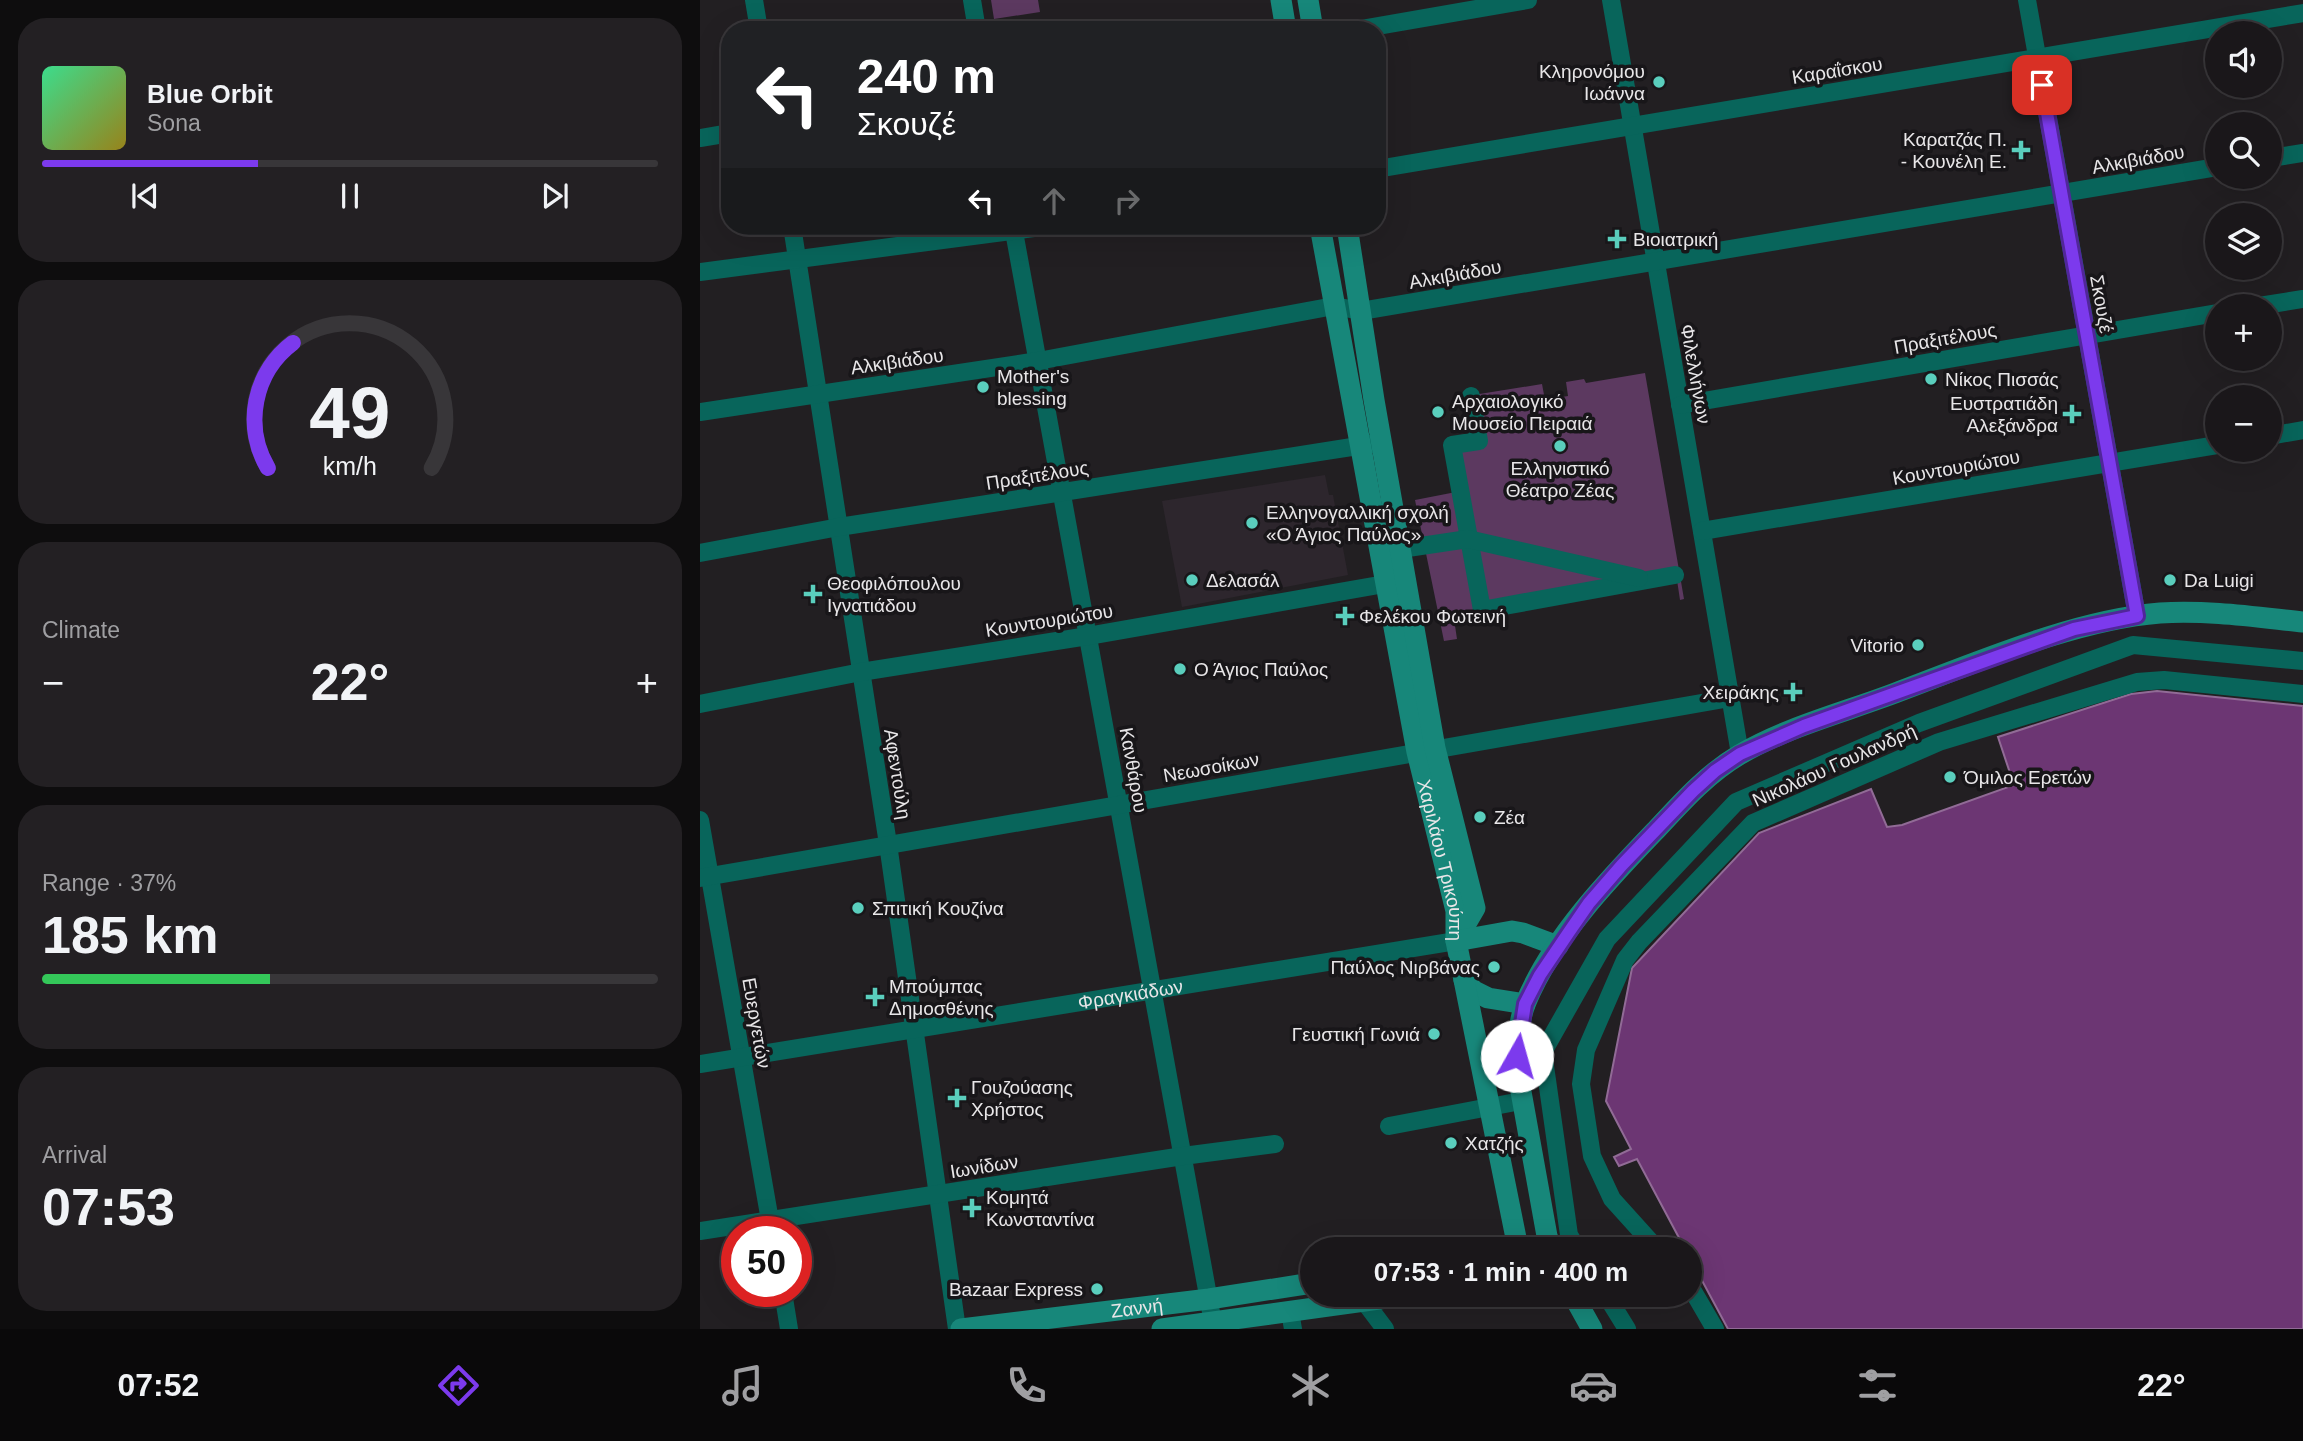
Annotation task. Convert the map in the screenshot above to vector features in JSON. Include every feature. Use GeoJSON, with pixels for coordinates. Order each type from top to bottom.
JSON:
{"type":"FeatureCollection","features":[{"type":"Feature","properties":{"kind":"street"},"geometry":{"type":"LineString","coordinates":[[754,0],[758,21]]}},
{"type":"Feature","properties":{"kind":"street"},"geometry":{"type":"LineString","coordinates":[[972,0],[976,21]]}},
{"type":"Feature","properties":{"kind":"street"},"geometry":{"type":"LineString","coordinates":[[1281,0],[1284,21]]}},
{"type":"Feature","properties":{"kind":"street"},"geometry":{"type":"LineString","coordinates":[[1308,0],[1312,21]]}},
{"type":"Feature","properties":{"kind":"street"},"geometry":{"type":"LineString","coordinates":[[1386,25],[1528,0]]}},
{"type":"Feature","properties":{"kind":"street","name":"Φιλελλήνων"},"geometry":{"type":"LineString","coordinates":[[1611,0],[1740,754]]}},
{"type":"Feature","properties":{"kind":"street","name":"Σκουζέ"},"geometry":{"type":"LineString","coordinates":[[2027,0],[2137,616]]}},
{"type":"Feature","properties":{"kind":"street","name":"Καραΐσκου"},"geometry":{"type":"LineString","coordinates":[[1386,167],[2303,13]]}},
{"type":"Feature","properties":{"kind":"street"},"geometry":{"type":"LineString","coordinates":[[700,138],[721,134]]}},
{"type":"Feature","properties":{"kind":"street"},"geometry":{"type":"LineString","coordinates":[[2282,156],[2303,152]]}},
{"type":"Feature","properties":{"kind":"street","name":"Αλκιβιάδου"},"geometry":{"type":"LineString","coordinates":[[700,412],[1038,361],[1334,306],[1361,311],[2205,169]]}},
{"type":"Feature","properties":{"kind":"street","name":"Αφεντούλη"},"geometry":{"type":"LineString","coordinates":[[793,235],[888,844],[937,1194],[959,1329]]}},
{"type":"Feature","properties":{"kind":"street"},"geometry":{"type":"LineString","coordinates":[[700,272],[970,235]]}},
{"type":"Feature","properties":{"kind":"street","name":"Κανθάρου"},"geometry":{"type":"LineString","coordinates":[[1014,235],[1213,1322]]}},
{"type":"Feature","properties":{"kind":"street","name":"Χαριλάου Τρικούπη"},"geometry":{"type":"LineString","coordinates":[[1322,235],[1334,306],[1401,549],[1396,582]]}},
{"type":"Feature","properties":{"kind":"street","name":"Χαριλάου Τρικούπη"},"geometry":{"type":"LineString","coordinates":[[1348,235],[1361,311],[1371,444],[1426,750],[1475,908],[1456,941]]}},
{"type":"Feature","properties":{"kind":"street"},"geometry":{"type":"LineString","coordinates":[[2282,302],[2303,299]]}},
{"type":"Feature","properties":{"kind":"street","name":"Πραξιτέλους"},"geometry":{"type":"LineString","coordinates":[[1681,405],[2205,315]]}},
{"type":"Feature","properties":{"kind":"street"},"geometry":{"type":"LineString","coordinates":[[1471,396],[1479,441],[1452,445],[1482,610],[1675,575]]}},
{"type":"Feature","properties":{"kind":"street"},"geometry":{"type":"LineString","coordinates":[[2282,434],[2303,430]]}},
{"type":"Feature","properties":{"kind":"street","name":"Πραξιτέλους"},"geometry":{"type":"LineString","coordinates":[[700,553],[839,527],[1371,444]]}},
{"type":"Feature","properties":{"kind":"street","name":"Κουντουριώτου"},"geometry":{"type":"LineString","coordinates":[[1702,531],[2205,447]]}},
{"type":"Feature","properties":{"kind":"street"},"geometry":{"type":"LineString","coordinates":[[1401,549],[1468,538],[1646,580]]}},
{"type":"Feature","properties":{"kind":"street","name":"Κουντουριώτου"},"geometry":{"type":"LineString","coordinates":[[700,704],[861,671],[1088,636],[1396,582]]}},
{"type":"Feature","properties":{"kind":"street"},"geometry":{"type":"LineString","coordinates":[[1549,1237],[1521,1101],[1517,1056],[1525,1004],[1558,946],[1589,903],[1693,791],[1715,771],[1740,754],[1804,726],[2074,629],[2137,616],[2214,612],[2303,622]]}},
{"type":"Feature","properties":{"kind":"street"},"geometry":{"type":"LineString","coordinates":[[1570,1237],[1543,1052],[1607,939],[1737,802],[1919,723],[2133,646],[2303,661]]}},
{"type":"Feature","properties":{"kind":"street","name":"Νικολάου Γουλανδρή"},"geometry":{"type":"LineString","coordinates":[[1646,1237],[1612,1199],[1592,1156],[1581,1084],[1582,1064],[1625,960],[1753,823],[1939,742],[2137,682],[2164,680],[2303,694]]}},
{"type":"Feature","properties":{"kind":"street","name":"Νεωσοίκων"},"geometry":{"type":"LineString","coordinates":[[705,877],[1730,698]]}},
{"type":"Feature","properties":{"kind":"street","name":"Ευεργετών"},"geometry":{"type":"LineString","coordinates":[[700,820],[705,877],[742,1057],[769,1216]]}},
{"type":"Feature","properties":{"kind":"street","name":"Φραγκιάδων"},"geometry":{"type":"LineString","coordinates":[[700,1064],[1512,931],[1558,946]]}},
{"type":"Feature","properties":{"kind":"street"},"geometry":{"type":"LineString","coordinates":[[1456,941],[1513,1237]]}},
{"type":"Feature","properties":{"kind":"street"},"geometry":{"type":"LineString","coordinates":[[1464,980],[1474,991],[1488,998],[1525,1004]]}},
{"type":"Feature","properties":{"kind":"street"},"geometry":{"type":"LineString","coordinates":[[1389,1126],[1521,1101]]}},
{"type":"Feature","properties":{"kind":"street","name":"Ιωνίδων"},"geometry":{"type":"LineString","coordinates":[[812,1218],[937,1194],[1275,1144]]}},
{"type":"Feature","properties":{"kind":"street","name":"Ιωνίδων"},"geometry":{"type":"LineString","coordinates":[[700,1231],[721,1230]]}},
{"type":"Feature","properties":{"kind":"street","name":"Ζαννή"},"geometry":{"type":"LineString","coordinates":[[959,1329],[1209,1299],[1300,1285]]}},
{"type":"Feature","properties":{"kind":"street"},"geometry":{"type":"LineString","coordinates":[[785,1307],[789,1329]]}},
{"type":"Feature","properties":{"kind":"street","name":"Ζαννή"},"geometry":{"type":"LineString","coordinates":[[1162,1329],[1213,1322],[1292,1320],[1334,1307]]}},
{"type":"Feature","properties":{"kind":"street"},"geometry":{"type":"LineString","coordinates":[[1369,1307],[1385,1329]]}},
{"type":"Feature","properties":{"kind":"street"},"geometry":{"type":"LineString","coordinates":[[1580,1307],[1592,1329]]}},
{"type":"Feature","properties":{"kind":"street"},"geometry":{"type":"LineString","coordinates":[[1613,1307],[1627,1329]]}},
{"type":"Feature","properties":{"kind":"street"},"geometry":{"type":"LineString","coordinates":[[1702,1307],[1715,1329]]}},
{"type":"Feature","properties":{"kind":"shaded area"},"geometry":{"type":"Polygon","coordinates":[[[991,0],[1038,0],[1040,12],[994,19],[991,0]]]}},
{"type":"Feature","properties":{"kind":"shaded area"},"geometry":{"type":"Polygon","coordinates":[[[1645,373],[1684,599],[1680,600],[1677,580],[1454,619],[1457,639],[1444,641],[1415,500],[1456,492],[1448,442],[1474,437],[1467,396],[1542,384],[1545,400],[1568,396],[1566,382],[1584,379],[1586,383],[1645,373]]]}},
{"type":"Feature","properties":{"kind":"shaded area","name":"Ελληνογαλλική σχολή «Ο Άγιος Παύλος»"},"geometry":{"type":"Polygon","coordinates":[[[1325,475],[1329,495],[1333,495],[1348,575],[1182,607],[1162,501],[1325,475]]]}},
{"type":"Feature","properties":{"kind":"shaded area"},"geometry":{"type":"Polygon","coordinates":[[[2157,691],[2303,706],[2303,1329],[1728,1329],[1702,1281],[1702,1237],[1679,1237],[1637,1159],[1619,1166],[1614,1157],[1631,1149],[1606,1101],[1632,968],[1759,833],[1871,789],[1887,827],[1902,825],[2014,785],[1998,737],[2131,694],[2157,691]]]}},
{"type":"Feature","properties":{"kind":"place","name":"Κληρονόμου Ιωάννα"},"geometry":{"type":"Point","coordinates":[1659,82]}},
{"type":"Feature","properties":{"kind":"place","name":"Καρατζάς Π. - Κουνέλη Ε."},"geometry":{"type":"Point","coordinates":[2021,150]}},
{"type":"Feature","properties":{"kind":"place","name":"Βιοιατρική"},"geometry":{"type":"Point","coordinates":[1617,239]}},
{"type":"Feature","properties":{"kind":"place","name":"Νίκος Πισσάς"},"geometry":{"type":"Point","coordinates":[1931,379]}},
{"type":"Feature","properties":{"kind":"place","name":"Mother's blessing"},"geometry":{"type":"Point","coordinates":[983,387]}},
{"type":"Feature","properties":{"kind":"place","name":"Αρχαιολογικό Μουσείο Πειραιά"},"geometry":{"type":"Point","coordinates":[1438,412]}},
{"type":"Feature","properties":{"kind":"place","name":"Ευστρατιάδη Αλεξάνδρα"},"geometry":{"type":"Point","coordinates":[2072,414]}},
{"type":"Feature","properties":{"kind":"place","name":"Ελληνιστικό Θέατρο Ζέας"},"geometry":{"type":"Point","coordinates":[1560,446]}},
{"type":"Feature","properties":{"kind":"place","name":"Ελληνογαλλική σχολή «Ο Άγιος Παύλος»"},"geometry":{"type":"Point","coordinates":[1252,523]}},
{"type":"Feature","properties":{"kind":"place","name":"Δελασάλ"},"geometry":{"type":"Point","coordinates":[1192,580]}},
{"type":"Feature","properties":{"kind":"place","name":"Da Luigi"},"geometry":{"type":"Point","coordinates":[2170,580]}},
{"type":"Feature","properties":{"kind":"place","name":"Θεοφιλόπουλου Ιγνατιάδου"},"geometry":{"type":"Point","coordinates":[813,594]}},
{"type":"Feature","properties":{"kind":"place","name":"Φελέκου Φωτεινή"},"geometry":{"type":"Point","coordinates":[1345,616]}},
{"type":"Feature","properties":{"kind":"place","name":"Vitorio"},"geometry":{"type":"Point","coordinates":[1918,645]}},
{"type":"Feature","properties":{"kind":"place","name":"Ο Άγιος Παύλος"},"geometry":{"type":"Point","coordinates":[1180,669]}},
{"type":"Feature","properties":{"kind":"place","name":"Χειράκης"},"geometry":{"type":"Point","coordinates":[1793,692]}},
{"type":"Feature","properties":{"kind":"place","name":"Όμιλος Ερετών"},"geometry":{"type":"Point","coordinates":[1950,777]}},
{"type":"Feature","properties":{"kind":"place","name":"Ζέα"},"geometry":{"type":"Point","coordinates":[1480,817]}},
{"type":"Feature","properties":{"kind":"place","name":"Σπιτική Κουζίνα"},"geometry":{"type":"Point","coordinates":[858,908]}},
{"type":"Feature","properties":{"kind":"place","name":"Παύλος Νιρβάνας"},"geometry":{"type":"Point","coordinates":[1494,967]}},
{"type":"Feature","properties":{"kind":"place","name":"Μπούμπας Δημοσθένης"},"geometry":{"type":"Point","coordinates":[875,997]}},
{"type":"Feature","properties":{"kind":"place","name":"Γευστική Γωνιά"},"geometry":{"type":"Point","coordinates":[1434,1034]}},
{"type":"Feature","properties":{"kind":"place","name":"Γουζούασης Χρήστος"},"geometry":{"type":"Point","coordinates":[957,1098]}},
{"type":"Feature","properties":{"kind":"place","name":"Χατζής"},"geometry":{"type":"Point","coordinates":[1451,1143]}},
{"type":"Feature","properties":{"kind":"place","name":"Κομητά Κωνσταντίνα"},"geometry":{"type":"Point","coordinates":[972,1208]}},
{"type":"Feature","properties":{"kind":"place","name":"Bazaar Express"},"geometry":{"type":"Point","coordinates":[1097,1289]}},
{"type":"Feature","properties":{"kind":"route"},"geometry":{"type":"LineString","coordinates":[[1517,1056],[1525,1004],[1540,975],[1589,903],[1622,865],[1715,771],[1740,754],[1804,726],[2074,629],[2137,616],[2042,85]]}}]}
